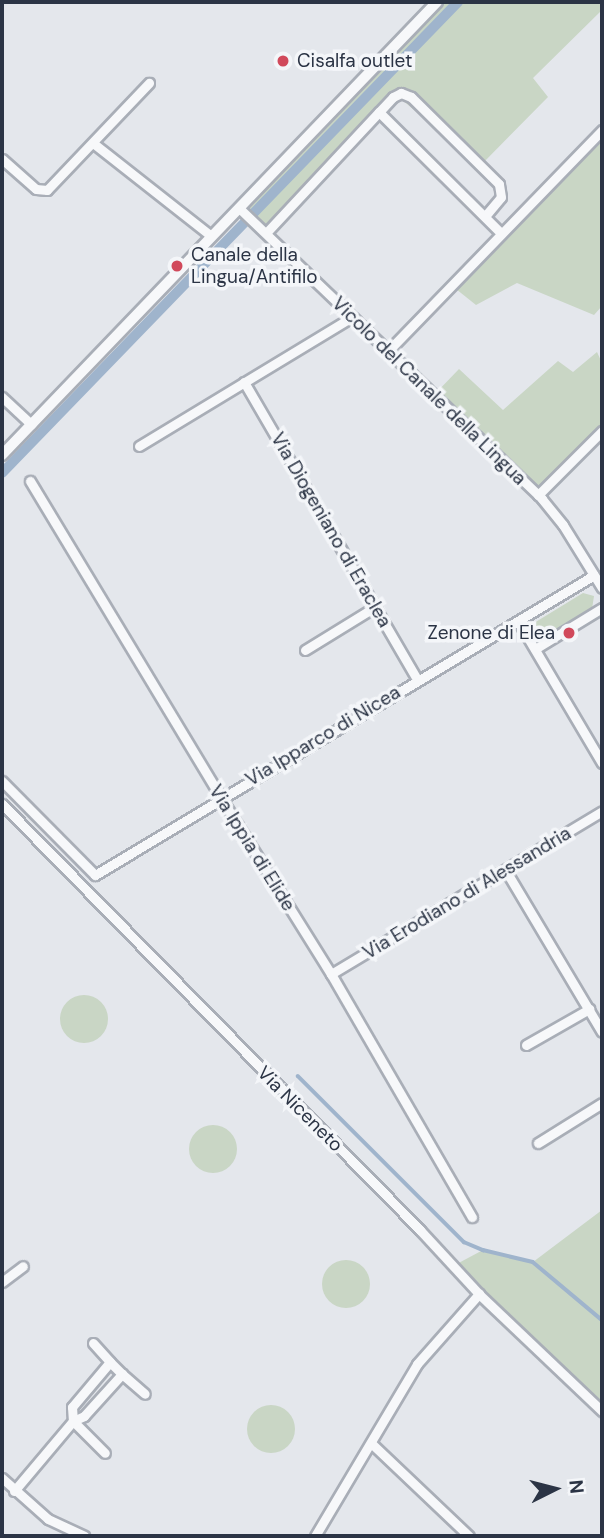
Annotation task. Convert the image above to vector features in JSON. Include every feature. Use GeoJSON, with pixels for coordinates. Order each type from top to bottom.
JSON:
{"type":"FeatureCollection","features":[{"type":"Feature","properties":{"kind":"street"},"geometry":{"type":"LineString","coordinates":[[2,455],[211,236],[242,210],[437,2]]}},
{"type":"Feature","properties":{"kind":"street"},"geometry":{"type":"LineString","coordinates":[[2,159],[36,189],[49,189],[149,83]]}},
{"type":"Feature","properties":{"kind":"street"},"geometry":{"type":"LineString","coordinates":[[266,233],[379,112],[401,93],[416,101],[500,185],[501,197],[486,215]]}},
{"type":"Feature","properties":{"kind":"street"},"geometry":{"type":"LineString","coordinates":[[379,112],[486,215],[501,233]]}},
{"type":"Feature","properties":{"kind":"street"},"geometry":{"type":"LineString","coordinates":[[387,352],[601,133]]}},
{"type":"Feature","properties":{"kind":"street"},"geometry":{"type":"LineString","coordinates":[[93,143],[211,236]]}},
{"type":"Feature","properties":{"kind":"street","name":"Vicolo del Canale della Lingua"},"geometry":{"type":"LineString","coordinates":[[242,210],[538,495],[563,525],[602,588]]}},
{"type":"Feature","properties":{"kind":"street"},"geometry":{"type":"LineString","coordinates":[[139,446],[352,317]]}},
{"type":"Feature","properties":{"kind":"street","name":"Via Diogeniano di Eraclea"},"geometry":{"type":"LineString","coordinates":[[244,382],[417,679]]}},
{"type":"Feature","properties":{"kind":"street"},"geometry":{"type":"LineString","coordinates":[[2,397],[31,424]]}},
{"type":"Feature","properties":{"kind":"street"},"geometry":{"type":"LineString","coordinates":[[538,495],[602,431]]}},
{"type":"Feature","properties":{"kind":"street","name":"Via Ippia di Elide"},"geometry":{"type":"LineString","coordinates":[[30,481],[220,798],[331,974],[472,1217]]}},
{"type":"Feature","properties":{"kind":"street","name":"Via Ipparco di Nicea"},"geometry":{"type":"LineString","coordinates":[[83,885],[220,798],[594,575]]}},
{"type":"Feature","properties":{"kind":"street"},"geometry":{"type":"LineString","coordinates":[[305,650],[375,607]]}},
{"type":"Feature","properties":{"kind":"street"},"geometry":{"type":"LineString","coordinates":[[535,649],[602,608]]}},
{"type":"Feature","properties":{"kind":"street"},"geometry":{"type":"LineString","coordinates":[[517,621],[602,763]]}},
{"type":"Feature","properties":{"kind":"street"},"geometry":{"type":"LineString","coordinates":[[2,781],[95,875]]}},
{"type":"Feature","properties":{"kind":"street","name":"Via Niceneto"},"geometry":{"type":"LineString","coordinates":[[2,804],[479,1294],[602,1411]]}},
{"type":"Feature","properties":{"kind":"street","name":"Via Erodiano di Alessandria"},"geometry":{"type":"LineString","coordinates":[[331,974],[602,811]]}},
{"type":"Feature","properties":{"kind":"street"},"geometry":{"type":"LineString","coordinates":[[506,871],[602,1032]]}},
{"type":"Feature","properties":{"kind":"street"},"geometry":{"type":"LineString","coordinates":[[526,1045],[589,1009]]}},
{"type":"Feature","properties":{"kind":"street"},"geometry":{"type":"LineString","coordinates":[[538,1143],[602,1103]]}},
{"type":"Feature","properties":{"kind":"street"},"geometry":{"type":"LineString","coordinates":[[2,1282],[23,1266]]}},
{"type":"Feature","properties":{"kind":"street"},"geometry":{"type":"LineString","coordinates":[[316,1536],[417,1364],[479,1294]]}},
{"type":"Feature","properties":{"kind":"street"},"geometry":{"type":"LineString","coordinates":[[93,1343],[145,1394]]}},
{"type":"Feature","properties":{"kind":"street"},"geometry":{"type":"LineString","coordinates":[[105,1453],[73,1421],[72,1407],[110,1362]]}},
{"type":"Feature","properties":{"kind":"street"},"geometry":{"type":"LineString","coordinates":[[14,1491],[73,1421],[84,1416],[122,1374]]}},
{"type":"Feature","properties":{"kind":"street"},"geometry":{"type":"LineString","coordinates":[[371,1443],[469,1536]]}},
{"type":"Feature","properties":{"kind":"street"},"geometry":{"type":"LineString","coordinates":[[2,1478],[48,1519],[84,1536]]}},
{"type":"Feature","properties":{"kind":"green space"},"geometry":{"type":"Polygon","coordinates":[[[438,2],[602,2],[602,10],[533,78],[548,97],[481,165],[396,95],[266,233],[239,208],[438,2]]]}},
{"type":"Feature","properties":{"kind":"green space"},"geometry":{"type":"Polygon","coordinates":[[[602,136],[602,306],[594,315],[517,283],[476,305],[451,285],[602,136]]]}},
{"type":"Feature","properties":{"kind":"green space"},"geometry":{"type":"Polygon","coordinates":[[[597,352],[602,363],[602,431],[538,495],[433,396],[459,369],[503,410],[558,361],[573,372],[597,352]]]}},
{"type":"Feature","properties":{"kind":"green space"},"geometry":{"type":"Polygon","coordinates":[[[583,593],[594,596],[592,609],[544,638],[536,638],[532,632],[534,623],[583,593]]]}},
{"type":"Feature","properties":{"kind":"green space"},"geometry":{"type":"Polygon","coordinates":[[[84,995],[93,996],[101,1002],[107,1010],[107,1028],[101,1036],[93,1042],[84,1043],[75,1042],[67,1036],[61,1028],[60,1019],[61,1010],[67,1002],[75,996],[84,995]]]}},
{"type":"Feature","properties":{"kind":"green space"},"geometry":{"type":"Polygon","coordinates":[[[213,1125],[222,1126],[230,1132],[236,1140],[236,1158],[230,1166],[222,1172],[213,1173],[204,1172],[196,1166],[190,1158],[189,1149],[190,1140],[196,1132],[204,1126],[213,1125]]]}},
{"type":"Feature","properties":{"kind":"green space"},"geometry":{"type":"Polygon","coordinates":[[[602,1210],[602,1411],[453,1266],[483,1250],[533,1262],[602,1210]]]}},
{"type":"Feature","properties":{"kind":"green space"},"geometry":{"type":"Polygon","coordinates":[[[346,1260],[363,1267],[370,1284],[363,1301],[346,1308],[329,1301],[322,1284],[329,1267],[346,1260]]]}},
{"type":"Feature","properties":{"kind":"green space"},"geometry":{"type":"Polygon","coordinates":[[[271,1405],[280,1406],[288,1412],[294,1420],[294,1438],[288,1446],[280,1452],[271,1453],[262,1452],[254,1446],[248,1438],[247,1429],[248,1420],[254,1412],[262,1406],[271,1405]]]}},
{"type":"Feature","properties":{"kind":"waterway"},"geometry":{"type":"LineString","coordinates":[[2,473],[458,2]]}},
{"type":"Feature","properties":{"kind":"waterway"},"geometry":{"type":"LineString","coordinates":[[298,1076],[464,1242],[483,1250],[533,1262],[602,1320]]}},
{"type":"Feature","properties":{"kind":"place","name":"Cisalfa outlet"},"geometry":{"type":"Point","coordinates":[283,61]}},
{"type":"Feature","properties":{"kind":"place","name":"Canale della Lingua/Antifilo"},"geometry":{"type":"Point","coordinates":[177,266]}},
{"type":"Feature","properties":{"kind":"place","name":"Zenone di Elea"},"geometry":{"type":"Point","coordinates":[569,633]}}]}
